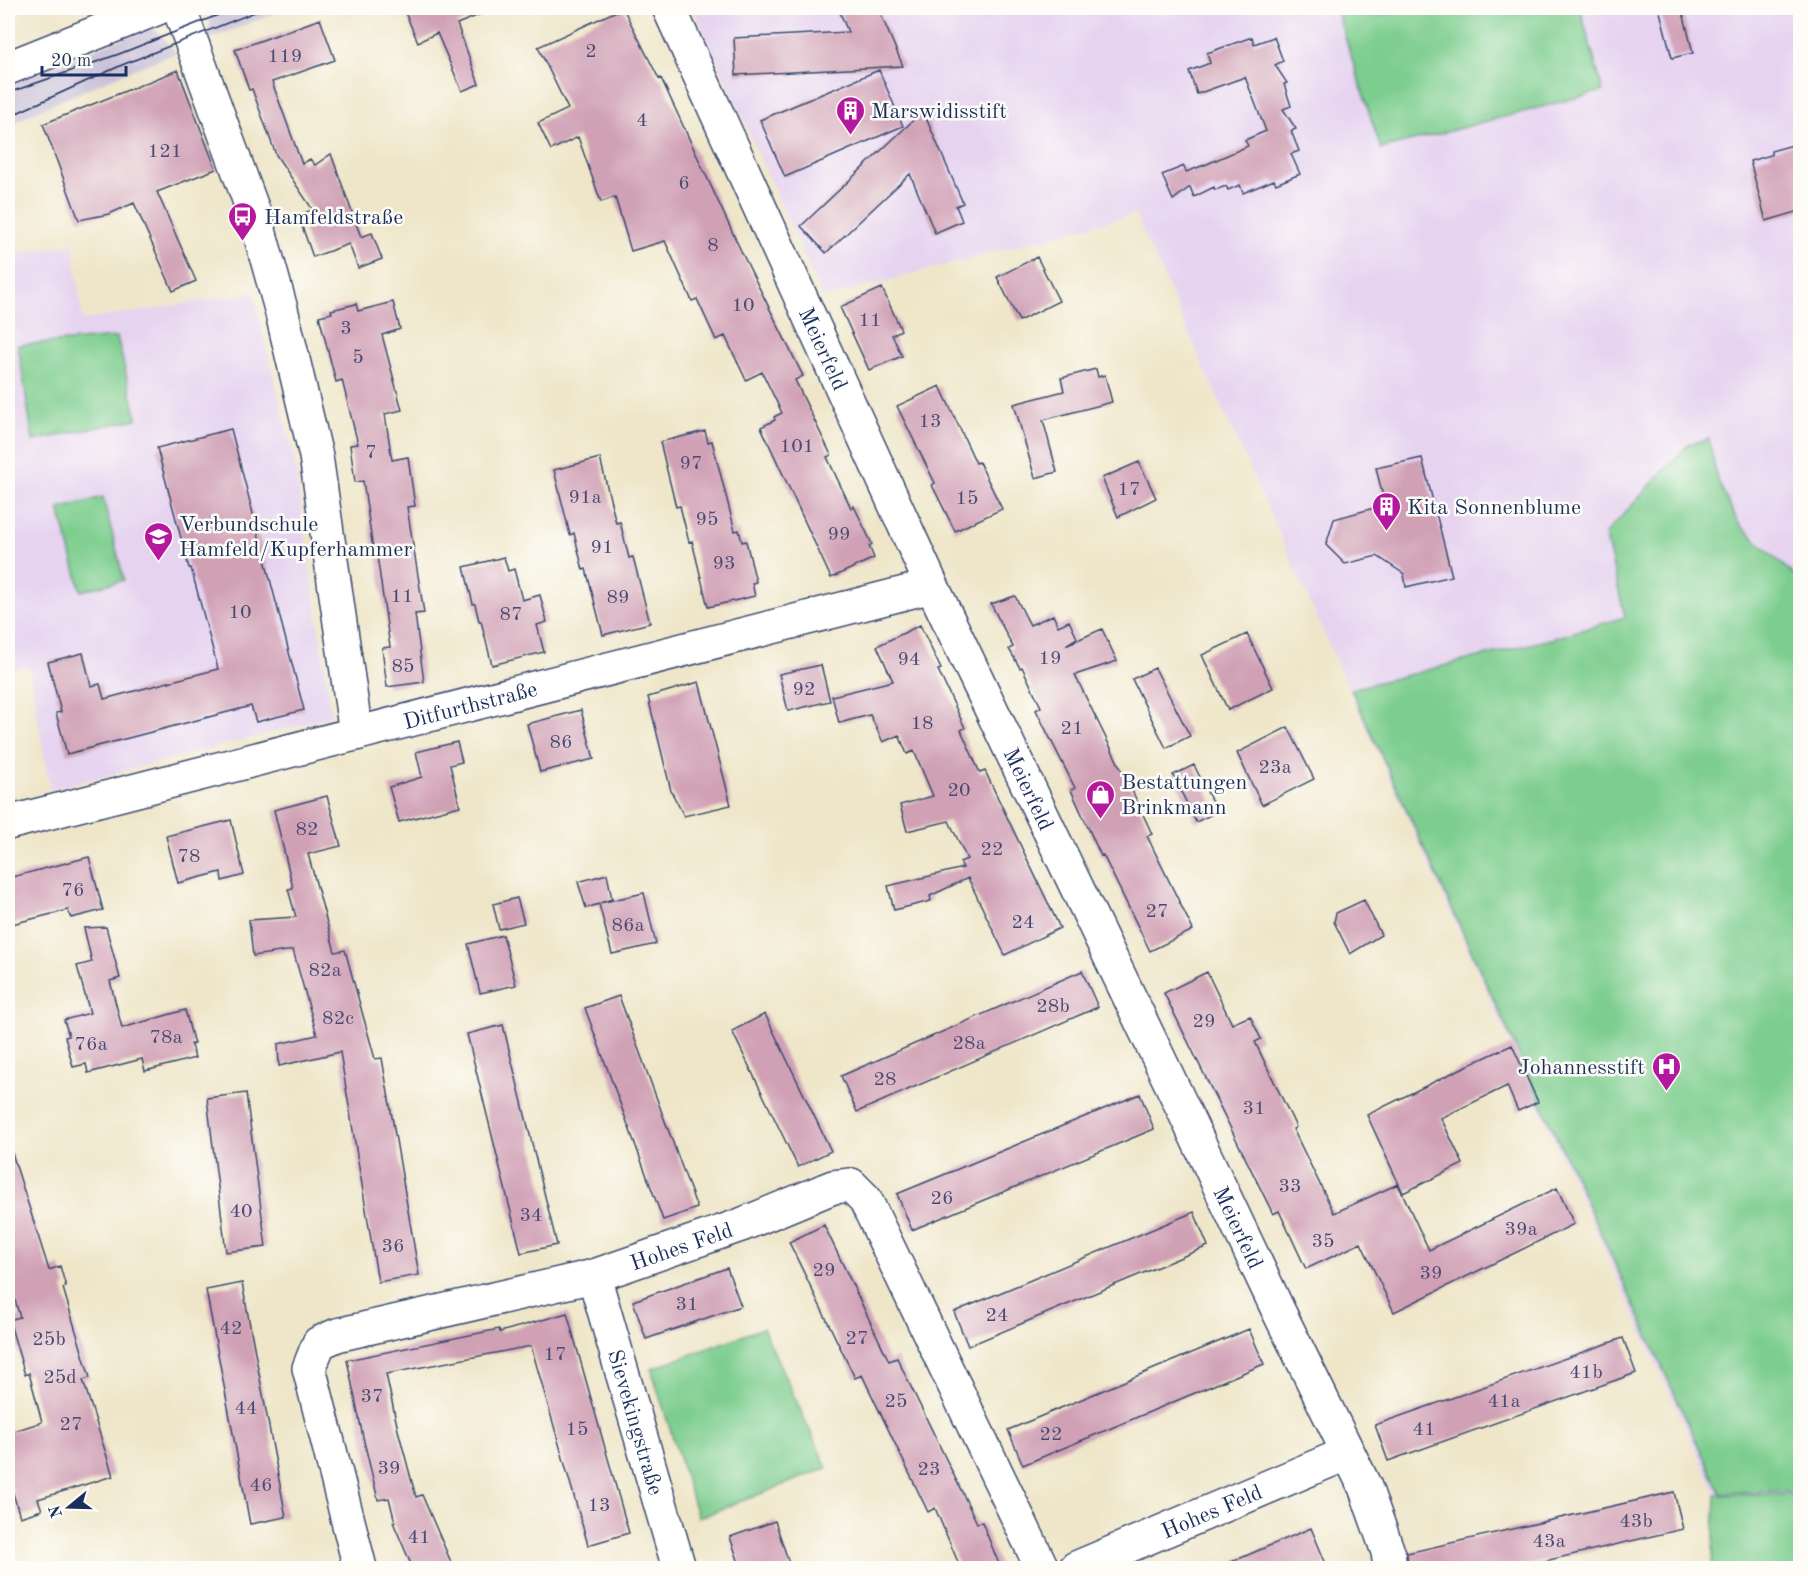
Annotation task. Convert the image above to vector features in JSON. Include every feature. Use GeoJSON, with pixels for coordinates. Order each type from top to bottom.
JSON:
{"type":"FeatureCollection","features":[{"type":"Feature","properties":{"kind":"street"},"geometry":{"type":"LineString","coordinates":[[8,68],[158,8]]}},
{"type":"Feature","properties":{"kind":"street"},"geometry":{"type":"LineString","coordinates":[[179,8],[255,216],[282,309],[316,456],[356,734]]}},
{"type":"Feature","properties":{"kind":"street","name":"Meierfeld"},"geometry":{"type":"LineString","coordinates":[[669,8],[932,586],[1365,1487],[1388,1552],[1390,1569]]}},
{"type":"Feature","properties":{"kind":"street","name":"Ditfurthstraße"},"geometry":{"type":"LineString","coordinates":[[8,823],[932,586]]}},
{"type":"Feature","properties":{"kind":"street","name":"Hohes Feld"},"geometry":{"type":"LineString","coordinates":[[360,1569],[309,1368],[319,1343],[337,1335],[594,1276],[741,1225],[833,1187],[851,1185],[865,1199],[1042,1569]]}},
{"type":"Feature","properties":{"kind":"street","name":"Sievekingstraße"},"geometry":{"type":"LineString","coordinates":[[594,1276],[679,1569]]}},
{"type":"Feature","properties":{"kind":"street","name":"Hohes Feld"},"geometry":{"type":"LineString","coordinates":[[1076,1569],[1348,1453]]}},
{"type":"Feature","properties":{"kind":"shaded area"},"geometry":{"type":"Polygon","coordinates":[[[214,8],[288,8],[207,40],[214,8]]]}},
{"type":"Feature","properties":{"kind":"shaded area","name":"Johannesstift"},"geometry":{"type":"Polygon","coordinates":[[[693,8],[1800,8],[1800,1493],[1716,1495],[1135,214],[823,298],[693,8]]]}},
{"type":"Feature","properties":{"kind":"shaded area"},"geometry":{"type":"Polygon","coordinates":[[[147,28],[157,30],[176,53],[34,112],[8,126],[8,85],[147,28]]]}},
{"type":"Feature","properties":{"kind":"shaded area","name":"Verbundschule Hamfeld/Kupferhammer"},"geometry":{"type":"Polygon","coordinates":[[[73,245],[83,320],[253,293],[294,457],[332,717],[50,790],[29,666],[8,670],[8,255],[73,245]]]}},
{"type":"Feature","properties":{"kind":"green space"},"geometry":{"type":"Polygon","coordinates":[[[1413,8],[1580,8],[1603,91],[1381,149],[1338,15],[1355,12],[1378,16],[1413,8]]]}},
{"type":"Feature","properties":{"kind":"green space"},"geometry":{"type":"Polygon","coordinates":[[[117,337],[137,419],[33,441],[18,345],[117,337]]]}},
{"type":"Feature","properties":{"kind":"green space"},"geometry":{"type":"Polygon","coordinates":[[[1709,439],[1717,479],[1739,524],[1800,581],[1800,1490],[1720,1493],[1351,689],[1551,639],[1625,617],[1605,534],[1689,444],[1709,439]]]}},
{"type":"Feature","properties":{"kind":"green space"},"geometry":{"type":"Polygon","coordinates":[[[103,497],[124,580],[81,591],[59,509],[103,497]]]}},
{"type":"Feature","properties":{"kind":"green space"},"geometry":{"type":"Polygon","coordinates":[[[763,1328],[827,1468],[698,1518],[651,1369],[763,1328]]]}},
{"type":"Feature","properties":{"kind":"green space"},"geometry":{"type":"Polygon","coordinates":[[[1800,1493],[1800,1568],[1712,1568],[1716,1495],[1800,1493]]]}},
{"type":"Feature","properties":{"kind":"building"},"geometry":{"type":"Polygon","coordinates":[[[403,8],[496,8],[457,24],[479,84],[462,91],[437,33],[418,42],[403,8]]]}},
{"type":"Feature","properties":{"kind":"building"},"geometry":{"type":"Polygon","coordinates":[[[623,8],[659,79],[661,78],[742,253],[803,376],[795,380],[831,455],[827,457],[851,508],[854,506],[872,544],[869,546],[874,558],[831,578],[761,427],[775,420],[774,417],[782,413],[762,372],[746,380],[725,336],[716,340],[697,299],[692,301],[665,241],[631,251],[615,197],[601,202],[578,137],[551,150],[538,123],[568,109],[538,47],[623,8]]]}},
{"type":"Feature","properties":{"kind":"building"},"geometry":{"type":"Polygon","coordinates":[[[838,8],[878,8],[903,66],[736,75],[734,38],[848,32],[838,8]]]}},
{"type":"Feature","properties":{"kind":"building"},"geometry":{"type":"Polygon","coordinates":[[[1659,8],[1682,8],[1693,53],[1672,58],[1659,8]]]}},
{"type":"Feature","properties":{"kind":"building"},"geometry":{"type":"Polygon","coordinates":[[[320,19],[335,60],[272,82],[302,164],[310,159],[315,165],[331,154],[361,237],[372,233],[382,259],[358,268],[349,244],[313,257],[298,215],[313,210],[276,155],[235,50],[320,19]]]}},
{"type":"Feature","properties":{"kind":"building"},"geometry":{"type":"Polygon","coordinates":[[[1252,37],[1254,44],[1274,37],[1283,61],[1275,65],[1287,83],[1284,84],[1291,106],[1283,109],[1296,129],[1291,131],[1299,151],[1291,154],[1300,174],[1276,184],[1274,180],[1243,193],[1240,185],[1228,190],[1226,186],[1215,190],[1214,187],[1194,197],[1190,187],[1173,200],[1162,175],[1184,166],[1186,172],[1207,164],[1248,146],[1245,140],[1266,131],[1245,77],[1197,94],[1189,71],[1210,63],[1207,53],[1252,37]]]}},
{"type":"Feature","properties":{"kind":"building"},"geometry":{"type":"Polygon","coordinates":[[[178,70],[216,169],[157,192],[196,281],[173,291],[134,203],[109,214],[79,220],[43,124],[178,70]]]}},
{"type":"Feature","properties":{"kind":"building"},"geometry":{"type":"Polygon","coordinates":[[[879,70],[903,126],[785,177],[760,120],[879,70]]]}},
{"type":"Feature","properties":{"kind":"building"},"geometry":{"type":"Polygon","coordinates":[[[923,111],[963,203],[956,206],[962,221],[935,233],[910,174],[826,253],[801,226],[923,111]]]}},
{"type":"Feature","properties":{"kind":"building"},"geometry":{"type":"Polygon","coordinates":[[[1800,143],[1800,211],[1766,221],[1750,161],[1771,155],[1771,151],[1800,143]]]}},
{"type":"Feature","properties":{"kind":"building"},"geometry":{"type":"Polygon","coordinates":[[[1037,257],[1059,301],[1019,321],[997,277],[1037,257]]]}},
{"type":"Feature","properties":{"kind":"building"},"geometry":{"type":"Polygon","coordinates":[[[882,288],[901,330],[892,335],[902,356],[869,370],[840,307],[882,288]]]}},
{"type":"Feature","properties":{"kind":"building"},"geometry":{"type":"Polygon","coordinates":[[[393,302],[400,329],[382,335],[402,410],[385,414],[392,460],[408,457],[415,506],[407,507],[424,613],[415,614],[424,682],[387,687],[382,648],[390,647],[376,548],[373,549],[363,481],[355,482],[350,445],[358,444],[342,380],[336,382],[319,316],[332,313],[331,310],[356,304],[358,311],[393,302]]]}},
{"type":"Feature","properties":{"kind":"building"},"geometry":{"type":"Polygon","coordinates":[[[1096,369],[1098,377],[1105,375],[1112,402],[1043,420],[1057,472],[1035,478],[1014,404],[1064,391],[1061,378],[1096,369]]]}},
{"type":"Feature","properties":{"kind":"building"},"geometry":{"type":"Polygon","coordinates":[[[940,386],[976,463],[979,462],[1002,509],[955,531],[932,485],[935,483],[897,406],[940,386]]]}},
{"type":"Feature","properties":{"kind":"building"},"geometry":{"type":"Polygon","coordinates":[[[231,429],[304,710],[256,722],[251,706],[67,754],[56,713],[61,712],[48,662],[83,653],[91,686],[100,684],[104,699],[218,669],[157,448],[231,429]]]}},
{"type":"Feature","properties":{"kind":"building"},"geometry":{"type":"Polygon","coordinates":[[[705,431],[708,442],[712,441],[735,531],[739,530],[742,542],[746,541],[756,582],[752,583],[755,596],[708,607],[692,541],[689,542],[680,506],[676,507],[660,442],[705,431]]]}},
{"type":"Feature","properties":{"kind":"building"},"geometry":{"type":"Polygon","coordinates":[[[600,458],[616,523],[620,522],[629,558],[633,557],[650,623],[603,635],[586,569],[583,570],[574,533],[570,535],[554,470],[600,458]]]}},
{"type":"Feature","properties":{"kind":"building","name":"Kita Sonnenblume"},"geometry":{"type":"Polygon","coordinates":[[[1422,458],[1452,576],[1406,587],[1404,574],[1377,556],[1345,564],[1326,545],[1334,519],[1385,505],[1376,468],[1422,458]]]}},
{"type":"Feature","properties":{"kind":"building"},"geometry":{"type":"Polygon","coordinates":[[[1139,462],[1156,498],[1118,517],[1102,478],[1139,462]]]}},
{"type":"Feature","properties":{"kind":"building"},"geometry":{"type":"Polygon","coordinates":[[[504,557],[508,571],[514,569],[522,600],[540,595],[547,622],[537,625],[544,652],[492,665],[464,567],[504,557]]]}},
{"type":"Feature","properties":{"kind":"building"},"geometry":{"type":"Polygon","coordinates":[[[1015,596],[1030,625],[1053,615],[1058,626],[1069,621],[1077,638],[1066,645],[1102,629],[1117,661],[1075,675],[1125,775],[1152,834],[1147,836],[1193,930],[1150,951],[1103,855],[1101,856],[1071,790],[1075,788],[1036,710],[1041,707],[1022,667],[1020,668],[1009,649],[1013,647],[991,604],[1015,596]]]}},
{"type":"Feature","properties":{"kind":"building"},"geometry":{"type":"Polygon","coordinates":[[[920,625],[965,728],[961,730],[980,773],[985,771],[1060,928],[1005,955],[968,878],[930,896],[931,901],[894,910],[888,886],[963,868],[960,862],[967,859],[949,821],[907,831],[900,805],[933,796],[914,751],[907,754],[899,735],[883,742],[870,715],[839,723],[832,696],[893,681],[877,646],[920,625]]]}},
{"type":"Feature","properties":{"kind":"building"},"geometry":{"type":"Polygon","coordinates":[[[1247,634],[1273,688],[1228,710],[1202,655],[1247,634]]]}},
{"type":"Feature","properties":{"kind":"building"},"geometry":{"type":"Polygon","coordinates":[[[821,665],[830,701],[788,711],[779,674],[821,665]]]}},
{"type":"Feature","properties":{"kind":"building"},"geometry":{"type":"Polygon","coordinates":[[[1155,668],[1190,736],[1166,748],[1132,679],[1155,668]]]}},
{"type":"Feature","properties":{"kind":"building"},"geometry":{"type":"Polygon","coordinates":[[[699,682],[731,805],[684,816],[671,791],[648,697],[699,682]]]}},
{"type":"Feature","properties":{"kind":"building"},"geometry":{"type":"Polygon","coordinates":[[[581,710],[594,759],[540,772],[527,724],[581,710]]]}},
{"type":"Feature","properties":{"kind":"building"},"geometry":{"type":"Polygon","coordinates":[[[1288,727],[1314,779],[1262,805],[1237,753],[1288,727]]]}},
{"type":"Feature","properties":{"kind":"building"},"geometry":{"type":"Polygon","coordinates":[[[457,742],[462,762],[450,765],[460,806],[399,822],[389,787],[422,777],[416,752],[457,742]]]}},
{"type":"Feature","properties":{"kind":"building"},"geometry":{"type":"Polygon","coordinates":[[[1194,765],[1217,812],[1196,822],[1173,775],[1194,765]]]}},
{"type":"Feature","properties":{"kind":"building"},"geometry":{"type":"Polygon","coordinates":[[[327,796],[341,846],[308,854],[335,952],[345,950],[375,1059],[382,1058],[419,1275],[378,1282],[340,1052],[279,1066],[278,1044],[317,1035],[293,950],[253,956],[249,920],[296,917],[288,889],[293,888],[274,810],[327,796]]]}},
{"type":"Feature","properties":{"kind":"building"},"geometry":{"type":"Polygon","coordinates":[[[231,820],[244,875],[222,881],[221,872],[178,883],[166,836],[231,820]]]}},
{"type":"Feature","properties":{"kind":"building"},"geometry":{"type":"Polygon","coordinates":[[[89,857],[103,910],[71,918],[68,910],[8,925],[8,878],[89,857]]]}},
{"type":"Feature","properties":{"kind":"building"},"geometry":{"type":"Polygon","coordinates":[[[607,874],[612,899],[600,903],[644,893],[656,944],[612,954],[599,904],[586,908],[578,882],[607,874]]]}},
{"type":"Feature","properties":{"kind":"building"},"geometry":{"type":"Polygon","coordinates":[[[517,898],[524,923],[499,929],[493,904],[517,898]]]}},
{"type":"Feature","properties":{"kind":"building"},"geometry":{"type":"Polygon","coordinates":[[[1364,900],[1381,935],[1350,954],[1334,922],[1336,913],[1364,900]]]}},
{"type":"Feature","properties":{"kind":"building"},"geometry":{"type":"Polygon","coordinates":[[[106,927],[120,978],[110,981],[122,1028],[185,1010],[194,1044],[191,1044],[195,1058],[145,1071],[142,1059],[88,1073],[86,1064],[73,1067],[65,1037],[69,1036],[64,1020],[90,1013],[77,966],[92,962],[84,928],[106,927]]]}},
{"type":"Feature","properties":{"kind":"building"},"geometry":{"type":"Polygon","coordinates":[[[503,935],[516,985],[480,993],[468,944],[503,935]]]}},
{"type":"Feature","properties":{"kind":"building"},"geometry":{"type":"Polygon","coordinates":[[[1082,971],[1098,1007],[857,1112],[841,1076],[1082,971]]]}},
{"type":"Feature","properties":{"kind":"building"},"geometry":{"type":"Polygon","coordinates":[[[1207,972],[1232,1024],[1250,1016],[1261,1039],[1255,1042],[1296,1127],[1293,1129],[1334,1213],[1398,1184],[1429,1250],[1557,1188],[1574,1224],[1394,1312],[1361,1243],[1306,1269],[1279,1211],[1273,1214],[1164,993],[1207,972]]]}},
{"type":"Feature","properties":{"kind":"building"},"geometry":{"type":"Polygon","coordinates":[[[619,996],[697,1208],[663,1220],[585,1008],[619,996]]]}},
{"type":"Feature","properties":{"kind":"building"},"geometry":{"type":"Polygon","coordinates":[[[765,1014],[831,1151],[798,1167],[732,1031],[765,1014]]]}},
{"type":"Feature","properties":{"kind":"building"},"geometry":{"type":"Polygon","coordinates":[[[503,1025],[557,1245],[521,1253],[467,1034],[503,1025]]]}},
{"type":"Feature","properties":{"kind":"building"},"geometry":{"type":"Polygon","coordinates":[[[1512,1045],[1538,1102],[1518,1111],[1507,1086],[1441,1118],[1463,1164],[1403,1193],[1367,1115],[1512,1045]]]}},
{"type":"Feature","properties":{"kind":"building"},"geometry":{"type":"Polygon","coordinates":[[[246,1093],[266,1247],[226,1252],[207,1098],[246,1093]]]}},
{"type":"Feature","properties":{"kind":"building"},"geometry":{"type":"Polygon","coordinates":[[[1140,1094],[1154,1129],[912,1230],[897,1194],[1140,1094]]]}},
{"type":"Feature","properties":{"kind":"building"},"geometry":{"type":"Polygon","coordinates":[[[8,1153],[12,1153],[49,1270],[60,1266],[66,1287],[63,1288],[90,1378],[83,1380],[113,1476],[38,1499],[42,1510],[20,1517],[8,1476],[8,1433],[42,1422],[29,1373],[25,1375],[9,1320],[20,1317],[8,1277],[8,1153]]]}},
{"type":"Feature","properties":{"kind":"building"},"geometry":{"type":"Polygon","coordinates":[[[1194,1212],[1208,1246],[968,1346],[954,1312],[1194,1212]]]}},
{"type":"Feature","properties":{"kind":"building"},"geometry":{"type":"Polygon","coordinates":[[[824,1225],[889,1361],[897,1358],[977,1523],[982,1522],[1001,1569],[961,1569],[935,1508],[928,1512],[862,1375],[855,1378],[789,1242],[824,1225]]]}},
{"type":"Feature","properties":{"kind":"building"},"geometry":{"type":"Polygon","coordinates":[[[727,1268],[741,1306],[646,1339],[633,1301],[727,1268]]]}},
{"type":"Feature","properties":{"kind":"building"},"geometry":{"type":"Polygon","coordinates":[[[242,1283],[286,1517],[250,1524],[206,1290],[242,1283]]]}},
{"type":"Feature","properties":{"kind":"building"},"geometry":{"type":"Polygon","coordinates":[[[567,1313],[629,1533],[588,1545],[531,1346],[386,1374],[416,1497],[422,1495],[454,1569],[413,1569],[393,1522],[395,1522],[389,1498],[378,1500],[347,1360],[499,1329],[500,1332],[567,1313]]]}},
{"type":"Feature","properties":{"kind":"building"},"geometry":{"type":"Polygon","coordinates":[[[1249,1329],[1264,1364],[1023,1465],[1008,1430],[1249,1329]]]}},
{"type":"Feature","properties":{"kind":"building"},"geometry":{"type":"Polygon","coordinates":[[[1623,1338],[1636,1373],[1388,1461],[1375,1425],[1623,1338]]]}},
{"type":"Feature","properties":{"kind":"building"},"geometry":{"type":"Polygon","coordinates":[[[1674,1492],[1683,1529],[1511,1569],[1408,1569],[1407,1553],[1674,1492]]]}},
{"type":"Feature","properties":{"kind":"building"},"geometry":{"type":"Polygon","coordinates":[[[775,1521],[791,1569],[741,1569],[730,1537],[775,1521]]]}},
{"type":"Feature","properties":{"kind":"building"},"geometry":{"type":"Polygon","coordinates":[[[1311,1528],[1326,1564],[1314,1569],[1215,1569],[1311,1528]]]}},
{"type":"Feature","properties":{"kind":"tram line"},"geometry":{"type":"LineString","coordinates":[[8,93],[119,54],[236,8]]}},
{"type":"Feature","properties":{"kind":"tram line"},"geometry":{"type":"LineString","coordinates":[[8,117],[122,65],[265,8]]}},
{"type":"Feature","properties":{"kind":"place","name":"Marswidisstift"},"geometry":{"type":"Point","coordinates":[850,136]}},
{"type":"Feature","properties":{"kind":"place","name":"Hamfeldstraße"},"geometry":{"type":"Point","coordinates":[243,242]}},
{"type":"Feature","properties":{"kind":"place","name":"Kita Sonnenblume"},"geometry":{"type":"Point","coordinates":[1386,532]}},
{"type":"Feature","properties":{"kind":"place","name":"Verbundschule Hamfeld/Kupferhammer"},"geometry":{"type":"Point","coordinates":[158,562]}},
{"type":"Feature","properties":{"kind":"place","name":"Bestattungen Brinkmann"},"geometry":{"type":"Point","coordinates":[1100,820]}},
{"type":"Feature","properties":{"kind":"place","name":"Johannesstift"},"geometry":{"type":"Point","coordinates":[1666,1092]}}]}
